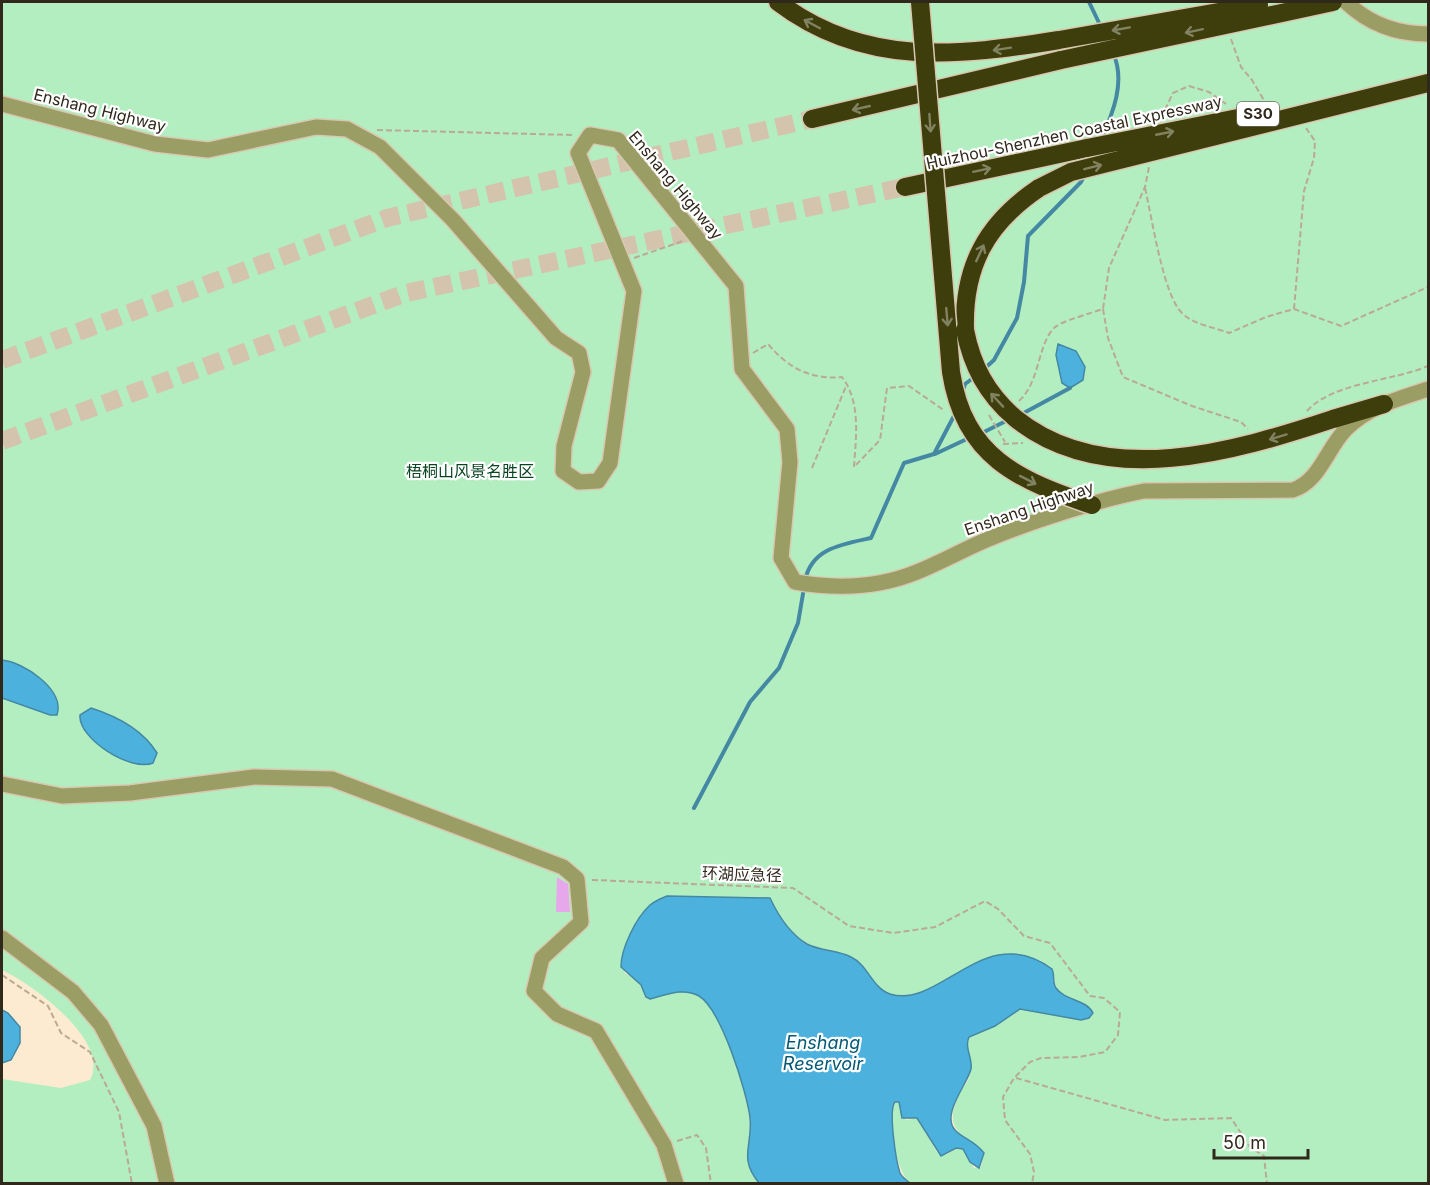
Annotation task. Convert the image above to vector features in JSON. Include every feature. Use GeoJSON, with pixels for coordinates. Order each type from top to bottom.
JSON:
{"type":"FeatureCollection","features":[{"type":"Feature","properties":{"kind":"highway"},"geometry":{"type":"LineString","coordinates":[[778,2],[795,15],[822,29],[851,40],[899,52],[989,51],[1282,2]]}},
{"type":"Feature","properties":{"kind":"highway"},"geometry":{"type":"LineString","coordinates":[[920,2],[951,372],[959,410],[980,445],[1011,471],[1029,482],[1092,505]]}},
{"type":"Feature","properties":{"kind":"highway"},"geometry":{"type":"LineString","coordinates":[[812,119],[1060,60],[1333,2]]}},
{"type":"Feature","properties":{"kind":"highway"},"geometry":{"type":"LineString","coordinates":[[1384,404],[1266,440],[1211,453],[1157,458],[1087,453],[1061,446],[1040,436],[1006,410],[989,392],[970,353],[965,330],[964,309],[977,255],[994,225],[1019,201],[1071,172],[1428,82]]}},
{"type":"Feature","properties":{"kind":"highway","name":"Huizhou-Shenzhen Coastal Expressway"},"geometry":{"type":"LineString","coordinates":[[904,187],[1087,148],[1428,82]]}},
{"type":"Feature","properties":{"kind":"street"},"geometry":{"type":"LineString","coordinates":[[1346,2],[1362,18],[1381,26],[1428,34]]}},
{"type":"Feature","properties":{"kind":"street","name":"Enshang Highway"},"geometry":{"type":"LineString","coordinates":[[2,104],[155,144],[208,150],[316,127],[347,129],[380,147],[453,220],[556,338],[579,353],[583,372],[564,446],[563,471],[579,482],[598,481],[610,463],[634,291],[578,153],[590,135],[618,140],[736,286],[742,369],[768,400],[787,429],[790,462],[781,558],[795,582],[827,588],[855,587],[914,574],[992,537],[1144,491],[1285,492],[1301,488],[1312,477],[1344,432],[1361,416],[1384,404],[1428,389]]}},
{"type":"Feature","properties":{"kind":"street"},"geometry":{"type":"LineString","coordinates":[[2,784],[62,796],[130,793],[254,777],[332,778],[563,867],[577,879],[581,922],[542,958],[534,991],[557,1014],[596,1030],[664,1145],[676,1184]]}},
{"type":"Feature","properties":{"kind":"street"},"geometry":{"type":"LineString","coordinates":[[2,938],[73,992],[101,1025],[154,1126],[167,1184]]}},
{"type":"Feature","properties":{"kind":"path"},"geometry":{"type":"LineString","coordinates":[[1224,32],[1231,39],[1241,67],[1252,80],[1270,110]]}},
{"type":"Feature","properties":{"kind":"path"},"geometry":{"type":"LineString","coordinates":[[1157,125],[1173,93],[1189,86],[1209,92],[1231,107]]}},
{"type":"Feature","properties":{"kind":"path"},"geometry":{"type":"LineString","coordinates":[[1294,309],[1304,191],[1314,158],[1315,141],[1304,125]]}},
{"type":"Feature","properties":{"kind":"path"},"geometry":{"type":"LineString","coordinates":[[375,129],[590,135]]}},
{"type":"Feature","properties":{"kind":"path"},"geometry":{"type":"LineString","coordinates":[[1149,166],[1145,187],[1109,268],[1103,309],[1108,338],[1123,377],[1192,406],[1241,422],[1249,430]]}},
{"type":"Feature","properties":{"kind":"path"},"geometry":{"type":"LineString","coordinates":[[1145,187],[1163,274],[1171,296],[1181,313],[1194,322],[1229,333],[1266,317],[1294,309],[1341,326],[1428,287]]}},
{"type":"Feature","properties":{"kind":"path"},"geometry":{"type":"LineString","coordinates":[[620,256],[634,258],[649,255],[677,245],[693,233]]}},
{"type":"Feature","properties":{"kind":"path"},"geometry":{"type":"LineString","coordinates":[[1013,404],[1021,400],[1039,368],[1046,342],[1055,327],[1103,309]]}},
{"type":"Feature","properties":{"kind":"path"},"geometry":{"type":"LineString","coordinates":[[753,352],[768,344],[781,360],[820,379],[842,377],[847,384],[858,422],[854,467],[880,441],[887,388],[909,386],[947,413]]}},
{"type":"Feature","properties":{"kind":"path"},"geometry":{"type":"LineString","coordinates":[[1304,415],[1315,402],[1356,386],[1428,366]]}},
{"type":"Feature","properties":{"kind":"path"},"geometry":{"type":"LineString","coordinates":[[812,468],[847,384]]}},
{"type":"Feature","properties":{"kind":"path"},"geometry":{"type":"LineString","coordinates":[[996,412],[987,416],[1005,441],[1024,443]]}},
{"type":"Feature","properties":{"kind":"path","name":"环湖应急径"},"geometry":{"type":"LineString","coordinates":[[577,879],[793,888],[849,926],[893,933],[934,927],[985,901],[998,909],[1023,936],[1050,943],[1090,996],[1104,998],[1120,1012],[1118,1035],[1105,1052],[1078,1057],[1041,1058],[1030,1062],[1014,1078]]}},
{"type":"Feature","properties":{"kind":"path"},"geometry":{"type":"LineString","coordinates":[[2,975],[48,1006],[61,1033],[90,1052],[119,1112],[132,1184]]}},
{"type":"Feature","properties":{"kind":"path"},"geometry":{"type":"LineString","coordinates":[[1032,1184],[1034,1172],[1030,1154],[1005,1120],[1003,1097],[1014,1078],[1165,1120],[1231,1118],[1250,1148],[1264,1156],[1267,1184]]}},
{"type":"Feature","properties":{"kind":"path"},"geometry":{"type":"LineString","coordinates":[[664,1145],[697,1135],[706,1148],[711,1184]]}},
{"type":"Feature","properties":{"kind":"green space","name":"梧桐山风景名胜区"},"geometry":{"type":"Polygon","coordinates":[[[2,2],[1428,2],[1428,1183],[910,1183],[901,1168],[894,1146],[891,1123],[892,1105],[899,1102],[900,1111],[906,1120],[917,1118],[937,1152],[946,1155],[956,1148],[964,1149],[974,1168],[981,1167],[984,1153],[956,1129],[953,1115],[959,1094],[969,1078],[967,1042],[969,1037],[995,1026],[1020,1009],[1081,1020],[1089,1018],[1093,1013],[1088,1007],[1062,994],[1055,983],[1054,973],[1044,964],[1032,958],[1014,954],[981,961],[920,993],[895,995],[877,987],[837,953],[811,945],[801,939],[785,923],[770,898],[667,896],[651,904],[629,940],[621,960],[625,973],[654,998],[676,991],[698,995],[708,1003],[717,1016],[732,1051],[743,1089],[750,1126],[748,1151],[750,1166],[759,1183],[2,1183],[2,1079],[61,1088],[90,1080],[93,1065],[89,1048],[65,1016],[49,1001],[2,970],[2,2]]]}},
{"type":"Feature","properties":{"kind":"water"},"geometry":{"type":"Polygon","coordinates":[[[1058,344],[1076,351],[1085,367],[1083,380],[1070,388],[1062,383],[1056,355],[1058,344]]]}},
{"type":"Feature","properties":{"kind":"water"},"geometry":{"type":"Polygon","coordinates":[[[2,660],[31,671],[49,687],[58,705],[57,715],[50,715],[2,698],[2,660]]]}},
{"type":"Feature","properties":{"kind":"water"},"geometry":{"type":"Polygon","coordinates":[[[91,708],[110,715],[144,737],[157,753],[153,763],[143,765],[132,763],[96,743],[87,734],[80,715],[91,708]]]}},
{"type":"Feature","properties":{"kind":"water","name":"Enshang Reservoir"},"geometry":{"type":"Polygon","coordinates":[[[667,896],[770,898],[785,924],[801,940],[812,946],[851,957],[862,965],[879,987],[890,994],[909,995],[927,990],[984,959],[1005,954],[1028,956],[1052,969],[1056,988],[1086,1005],[1093,1013],[1089,1018],[1081,1020],[1020,1009],[995,1026],[969,1037],[967,1045],[971,1069],[956,1099],[951,1116],[955,1130],[984,1153],[979,1168],[970,1162],[963,1149],[956,1148],[941,1156],[917,1118],[902,1118],[899,1102],[895,1102],[892,1125],[897,1158],[900,1173],[910,1183],[759,1183],[749,1166],[750,1118],[744,1090],[732,1052],[716,1017],[707,1004],[693,993],[681,992],[650,999],[646,997],[641,985],[621,967],[626,942],[640,918],[650,905],[667,896]]]}},
{"type":"Feature","properties":{"kind":"water"},"geometry":{"type":"Polygon","coordinates":[[[2,1010],[8,1013],[20,1027],[20,1043],[11,1060],[2,1063],[2,1010]]]}},
{"type":"Feature","properties":{"kind":"building"},"geometry":{"type":"Polygon","coordinates":[[[557,877],[568,884],[570,912],[556,912],[557,877]]]}},
{"type":"Feature","properties":{"kind":"waterway"},"geometry":{"type":"LineString","coordinates":[[1089,2],[1101,27]]}},
{"type":"Feature","properties":{"kind":"waterway"},"geometry":{"type":"LineString","coordinates":[[1101,140],[1110,119],[1118,86],[1117,64],[1113,53]]}},
{"type":"Feature","properties":{"kind":"waterway"},"geometry":{"type":"LineString","coordinates":[[984,369],[994,360],[1017,318],[1024,282],[1028,236],[1081,182],[1085,174]]}},
{"type":"Feature","properties":{"kind":"waterway"},"geometry":{"type":"LineString","coordinates":[[963,390],[965,384],[976,376]]}},
{"type":"Feature","properties":{"kind":"waterway"},"geometry":{"type":"LineString","coordinates":[[1020,415],[1070,388]]}},
{"type":"Feature","properties":{"kind":"waterway"},"geometry":{"type":"LineString","coordinates":[[805,581],[808,570],[821,554],[839,546],[871,538],[904,463],[934,454],[955,414]]}},
{"type":"Feature","properties":{"kind":"waterway"},"geometry":{"type":"LineString","coordinates":[[982,433],[1010,419]]}},
{"type":"Feature","properties":{"kind":"waterway"},"geometry":{"type":"LineString","coordinates":[[935,454],[969,438]]}},
{"type":"Feature","properties":{"kind":"waterway"},"geometry":{"type":"LineString","coordinates":[[694,808],[750,702],[779,668],[798,623],[804,588]]}},
{"type":"Feature","properties":{"kind":"tunnel"},"geometry":{"type":"LineString","coordinates":[[2,360],[387,218],[812,119]]}},
{"type":"Feature","properties":{"kind":"tunnel"},"geometry":{"type":"LineString","coordinates":[[2,441],[406,293],[905,187]]}}]}
